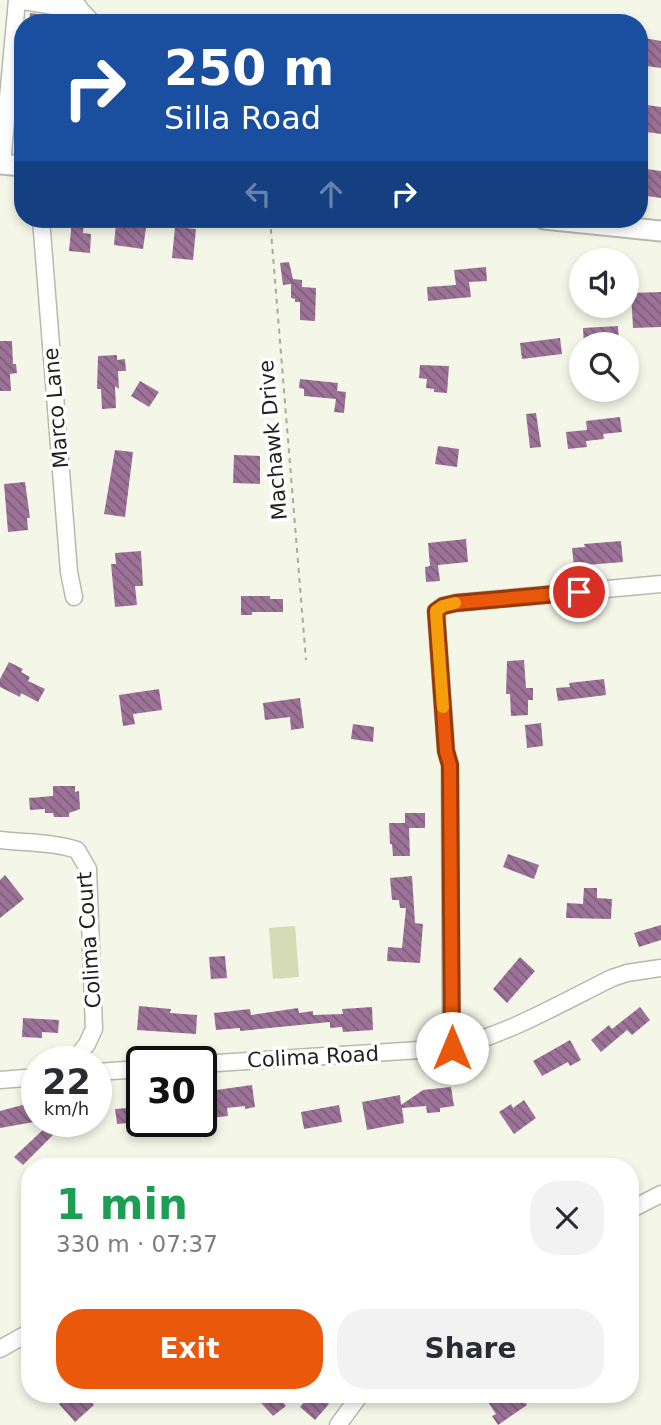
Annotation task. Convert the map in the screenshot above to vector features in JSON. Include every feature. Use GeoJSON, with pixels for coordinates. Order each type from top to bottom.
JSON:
{"type":"FeatureCollection","features":[{"type":"Feature","properties":{"kind":"main road"},"geometry":{"type":"LineString","coordinates":[[632,228],[661,231]]}},
{"type":"Feature","properties":{"kind":"street"},"geometry":{"type":"LineString","coordinates":[[26,1],[72,9],[75,3]]}},
{"type":"Feature","properties":{"kind":"street"},"geometry":{"type":"LineString","coordinates":[[1,164],[14,102]]}},
{"type":"Feature","properties":{"kind":"street","name":"Marco Lane"},"geometry":{"type":"LineString","coordinates":[[42,228],[69,572],[74,597]]}},
{"type":"Feature","properties":{"kind":"street"},"geometry":{"type":"LineString","coordinates":[[452,1048],[450,765],[446,751],[436,611],[456,603],[661,584]]}},
{"type":"Feature","properties":{"kind":"street","name":"Colima Court"},"geometry":{"type":"LineString","coordinates":[[0,839],[34,845],[59,844],[77,850],[88,869],[94,1028],[85,1046]]}},
{"type":"Feature","properties":{"kind":"street","name":"Colima Road"},"geometry":{"type":"LineString","coordinates":[[217,1064],[452,1048],[525,1023],[611,978],[661,968]]}},
{"type":"Feature","properties":{"kind":"street"},"geometry":{"type":"LineString","coordinates":[[0,1080],[21,1078]]}},
{"type":"Feature","properties":{"kind":"street"},"geometry":{"type":"LineString","coordinates":[[639,1205],[661,1194]]}},
{"type":"Feature","properties":{"kind":"street"},"geometry":{"type":"LineString","coordinates":[[0,1349],[21,1337]]}},
{"type":"Feature","properties":{"kind":"street"},"geometry":{"type":"LineString","coordinates":[[338,1425],[353,1403]]}},
{"type":"Feature","properties":{"kind":"path","name":"Machawk Drive"},"geometry":{"type":"LineString","coordinates":[[271,228],[306,660]]}},
{"type":"Feature","properties":{"kind":"green space"},"geometry":{"type":"Polygon","coordinates":[[[295,926],[299,977],[273,979],[269,928],[295,926]]]}},
{"type":"Feature","properties":{"kind":"building"},"geometry":{"type":"Polygon","coordinates":[[[648,39],[661,41],[661,68],[648,66],[648,39]]]}},
{"type":"Feature","properties":{"kind":"building"},"geometry":{"type":"Polygon","coordinates":[[[648,105],[661,107],[661,134],[648,132],[648,105]]]}},
{"type":"Feature","properties":{"kind":"building"},"geometry":{"type":"Polygon","coordinates":[[[648,169],[661,171],[661,198],[648,196],[648,169]]]}},
{"type":"Feature","properties":{"kind":"building"},"geometry":{"type":"Polygon","coordinates":[[[71,228],[83,228],[83,233],[91,234],[90,253],[69,251],[71,228]]]}},
{"type":"Feature","properties":{"kind":"building"},"geometry":{"type":"Polygon","coordinates":[[[116,228],[146,228],[143,249],[114,245],[116,228]]]}},
{"type":"Feature","properties":{"kind":"building"},"geometry":{"type":"Polygon","coordinates":[[[175,228],[196,229],[193,260],[172,258],[175,228]]]}},
{"type":"Feature","properties":{"kind":"building"},"geometry":{"type":"Polygon","coordinates":[[[289,262],[293,279],[302,280],[302,287],[316,288],[315,321],[300,320],[300,302],[291,298],[291,284],[283,285],[280,263],[289,262]]]}},
{"type":"Feature","properties":{"kind":"building"},"geometry":{"type":"Polygon","coordinates":[[[486,267],[487,281],[469,282],[471,297],[428,301],[427,287],[456,285],[454,270],[486,267]]]}},
{"type":"Feature","properties":{"kind":"building"},"geometry":{"type":"Polygon","coordinates":[[[661,292],[661,327],[633,328],[632,318],[639,318],[639,293],[661,292]]]}},
{"type":"Feature","properties":{"kind":"building"},"geometry":{"type":"Polygon","coordinates":[[[618,326],[618,332],[583,332],[583,328],[618,326]]]}},
{"type":"Feature","properties":{"kind":"building"},"geometry":{"type":"Polygon","coordinates":[[[560,338],[562,354],[522,359],[520,343],[560,338]]]}},
{"type":"Feature","properties":{"kind":"building"},"geometry":{"type":"Polygon","coordinates":[[[0,341],[12,341],[13,364],[16,364],[17,373],[10,374],[11,391],[0,391],[0,341]]]}},
{"type":"Feature","properties":{"kind":"building"},"geometry":{"type":"Polygon","coordinates":[[[117,355],[117,360],[125,359],[126,371],[118,371],[119,389],[115,386],[116,408],[102,409],[101,389],[97,389],[98,356],[117,355]]]}},
{"type":"Feature","properties":{"kind":"building"},"geometry":{"type":"Polygon","coordinates":[[[420,365],[449,366],[447,393],[426,388],[427,379],[419,378],[420,365]]]}},
{"type":"Feature","properties":{"kind":"building"},"geometry":{"type":"Polygon","coordinates":[[[300,379],[338,383],[337,391],[346,392],[344,413],[334,412],[336,399],[304,396],[304,389],[299,388],[300,379]]]}},
{"type":"Feature","properties":{"kind":"building"},"geometry":{"type":"Polygon","coordinates":[[[140,381],[159,392],[149,407],[131,396],[140,381]]]}},
{"type":"Feature","properties":{"kind":"building"},"geometry":{"type":"Polygon","coordinates":[[[536,413],[541,447],[530,448],[526,414],[536,413]]]}},
{"type":"Feature","properties":{"kind":"building"},"geometry":{"type":"Polygon","coordinates":[[[620,417],[622,432],[603,434],[604,439],[586,441],[587,447],[568,449],[566,432],[587,430],[586,421],[620,417]]]}},
{"type":"Feature","properties":{"kind":"building"},"geometry":{"type":"Polygon","coordinates":[[[438,446],[459,449],[457,467],[435,464],[438,446]]]}},
{"type":"Feature","properties":{"kind":"building"},"geometry":{"type":"Polygon","coordinates":[[[115,450],[133,452],[125,517],[104,514],[115,450]]]}},
{"type":"Feature","properties":{"kind":"building"},"geometry":{"type":"Polygon","coordinates":[[[234,455],[260,456],[260,484],[233,483],[234,455]]]}},
{"type":"Feature","properties":{"kind":"building"},"geometry":{"type":"Polygon","coordinates":[[[25,482],[30,518],[27,518],[28,530],[8,532],[4,484],[25,482]]]}},
{"type":"Feature","properties":{"kind":"building"},"geometry":{"type":"Polygon","coordinates":[[[466,539],[468,562],[438,565],[440,581],[426,582],[425,567],[430,566],[428,543],[466,539]]]}},
{"type":"Feature","properties":{"kind":"building"},"geometry":{"type":"Polygon","coordinates":[[[621,541],[623,562],[574,566],[572,548],[585,547],[584,544],[621,541]]]}},
{"type":"Feature","properties":{"kind":"building"},"geometry":{"type":"Polygon","coordinates":[[[141,551],[143,586],[135,586],[137,605],[115,607],[111,564],[116,564],[115,553],[141,551]]]}},
{"type":"Feature","properties":{"kind":"building"},"geometry":{"type":"Polygon","coordinates":[[[241,596],[283,599],[283,612],[252,612],[252,615],[241,615],[241,596]]]}},
{"type":"Feature","properties":{"kind":"building"},"geometry":{"type":"Polygon","coordinates":[[[524,660],[526,688],[533,688],[533,700],[528,700],[528,715],[511,716],[510,694],[506,694],[507,661],[524,660]]]}},
{"type":"Feature","properties":{"kind":"building"},"geometry":{"type":"Polygon","coordinates":[[[9,662],[23,669],[21,672],[30,677],[28,681],[45,689],[38,702],[21,693],[20,697],[0,687],[0,679],[9,662]]]}},
{"type":"Feature","properties":{"kind":"building"},"geometry":{"type":"Polygon","coordinates":[[[604,679],[606,695],[558,701],[556,688],[570,687],[569,683],[604,679]]]}},
{"type":"Feature","properties":{"kind":"building"},"geometry":{"type":"Polygon","coordinates":[[[159,689],[162,710],[133,714],[135,724],[123,726],[119,695],[159,689]]]}},
{"type":"Feature","properties":{"kind":"building"},"geometry":{"type":"Polygon","coordinates":[[[300,698],[304,728],[291,730],[290,717],[265,720],[263,703],[300,698]]]}},
{"type":"Feature","properties":{"kind":"building"},"geometry":{"type":"Polygon","coordinates":[[[541,723],[543,746],[527,748],[525,725],[541,723]]]}},
{"type":"Feature","properties":{"kind":"building"},"geometry":{"type":"Polygon","coordinates":[[[353,724],[374,727],[373,742],[351,739],[353,724]]]}},
{"type":"Feature","properties":{"kind":"building"},"geometry":{"type":"Polygon","coordinates":[[[53,786],[75,786],[75,792],[79,791],[80,809],[69,813],[69,817],[54,817],[53,813],[45,813],[45,809],[30,810],[29,798],[53,796],[53,786]]]}},
{"type":"Feature","properties":{"kind":"building"},"geometry":{"type":"Polygon","coordinates":[[[405,813],[425,813],[425,828],[409,828],[410,856],[393,856],[389,823],[405,823],[405,813]]]}},
{"type":"Feature","properties":{"kind":"building"},"geometry":{"type":"Polygon","coordinates":[[[508,854],[539,865],[534,879],[503,867],[508,854]]]}},
{"type":"Feature","properties":{"kind":"building"},"geometry":{"type":"Polygon","coordinates":[[[5,875],[24,899],[0,918],[0,880],[5,875]]]}},
{"type":"Feature","properties":{"kind":"building"},"geometry":{"type":"Polygon","coordinates":[[[412,876],[415,923],[423,924],[420,963],[387,961],[388,947],[402,948],[406,908],[400,908],[399,900],[392,900],[390,878],[412,876]]]}},
{"type":"Feature","properties":{"kind":"building"},"geometry":{"type":"Polygon","coordinates":[[[584,888],[597,888],[597,898],[612,899],[611,919],[566,918],[567,903],[583,904],[584,888]]]}},
{"type":"Feature","properties":{"kind":"building"},"geometry":{"type":"Polygon","coordinates":[[[661,925],[661,940],[639,947],[634,933],[661,925]]]}},
{"type":"Feature","properties":{"kind":"building"},"geometry":{"type":"Polygon","coordinates":[[[225,956],[227,978],[211,979],[209,957],[225,956]]]}},
{"type":"Feature","properties":{"kind":"building"},"geometry":{"type":"Polygon","coordinates":[[[520,957],[535,971],[507,1003],[493,989],[520,957]]]}},
{"type":"Feature","properties":{"kind":"building"},"geometry":{"type":"Polygon","coordinates":[[[139,1006],[171,1009],[170,1013],[197,1015],[196,1034],[137,1030],[139,1006]]]}},
{"type":"Feature","properties":{"kind":"building"},"geometry":{"type":"Polygon","coordinates":[[[372,1007],[373,1030],[343,1032],[342,1027],[330,1028],[330,1022],[240,1031],[240,1028],[216,1030],[214,1013],[250,1009],[251,1015],[298,1008],[299,1013],[313,1011],[313,1015],[343,1014],[342,1009],[372,1007]]]}},
{"type":"Feature","properties":{"kind":"building"},"geometry":{"type":"Polygon","coordinates":[[[640,1007],[650,1020],[632,1035],[627,1030],[601,1052],[591,1040],[609,1025],[612,1029],[640,1007]]]}},
{"type":"Feature","properties":{"kind":"building"},"geometry":{"type":"Polygon","coordinates":[[[23,1018],[59,1020],[58,1033],[42,1032],[42,1038],[22,1037],[23,1018]]]}},
{"type":"Feature","properties":{"kind":"building"},"geometry":{"type":"Polygon","coordinates":[[[570,1040],[581,1060],[570,1066],[568,1062],[542,1076],[533,1061],[570,1040]]]}},
{"type":"Feature","properties":{"kind":"building"},"geometry":{"type":"Polygon","coordinates":[[[252,1085],[255,1107],[227,1108],[228,1116],[217,1117],[217,1090],[252,1085]]]}},
{"type":"Feature","properties":{"kind":"building"},"geometry":{"type":"Polygon","coordinates":[[[451,1087],[454,1106],[440,1108],[440,1112],[427,1113],[426,1106],[402,1108],[404,1123],[367,1130],[362,1102],[400,1095],[401,1105],[423,1090],[451,1087]]]}},
{"type":"Feature","properties":{"kind":"building"},"geometry":{"type":"Polygon","coordinates":[[[524,1100],[536,1118],[514,1134],[499,1112],[511,1104],[513,1108],[524,1100]]]}},
{"type":"Feature","properties":{"kind":"building"},"geometry":{"type":"Polygon","coordinates":[[[21,1105],[21,1124],[0,1128],[0,1111],[21,1105]]]}},
{"type":"Feature","properties":{"kind":"building"},"geometry":{"type":"Polygon","coordinates":[[[339,1105],[342,1122],[304,1129],[301,1112],[339,1105]]]}},
{"type":"Feature","properties":{"kind":"building"},"geometry":{"type":"Polygon","coordinates":[[[126,1108],[126,1123],[117,1124],[115,1109],[126,1108]]]}},
{"type":"Feature","properties":{"kind":"building"},"geometry":{"type":"Polygon","coordinates":[[[35,1137],[51,1137],[30,1158],[21,1158],[21,1163],[14,1157],[35,1137]]]}},
{"type":"Feature","properties":{"kind":"building"},"geometry":{"type":"Polygon","coordinates":[[[92,1403],[94,1405],[75,1422],[59,1404],[92,1403]]]}},
{"type":"Feature","properties":{"kind":"building"},"geometry":{"type":"Polygon","coordinates":[[[261,1403],[284,1403],[286,1406],[273,1416],[261,1403]]]}},
{"type":"Feature","properties":{"kind":"building"},"geometry":{"type":"Polygon","coordinates":[[[304,1403],[329,1404],[315,1420],[300,1407],[304,1403]]]}},
{"type":"Feature","properties":{"kind":"building"},"geometry":{"type":"Polygon","coordinates":[[[489,1403],[527,1405],[498,1425],[492,1416],[496,1414],[489,1403]]]}},
{"type":"Feature","properties":{"kind":"slow traffic"},"geometry":{"type":"LineString","coordinates":[[443,707],[436,611],[455,603]]}},
{"type":"Feature","properties":{"kind":"route"},"geometry":{"type":"LineString","coordinates":[[452,1048],[450,765],[446,751],[436,611],[456,603],[579,592]]}}]}
